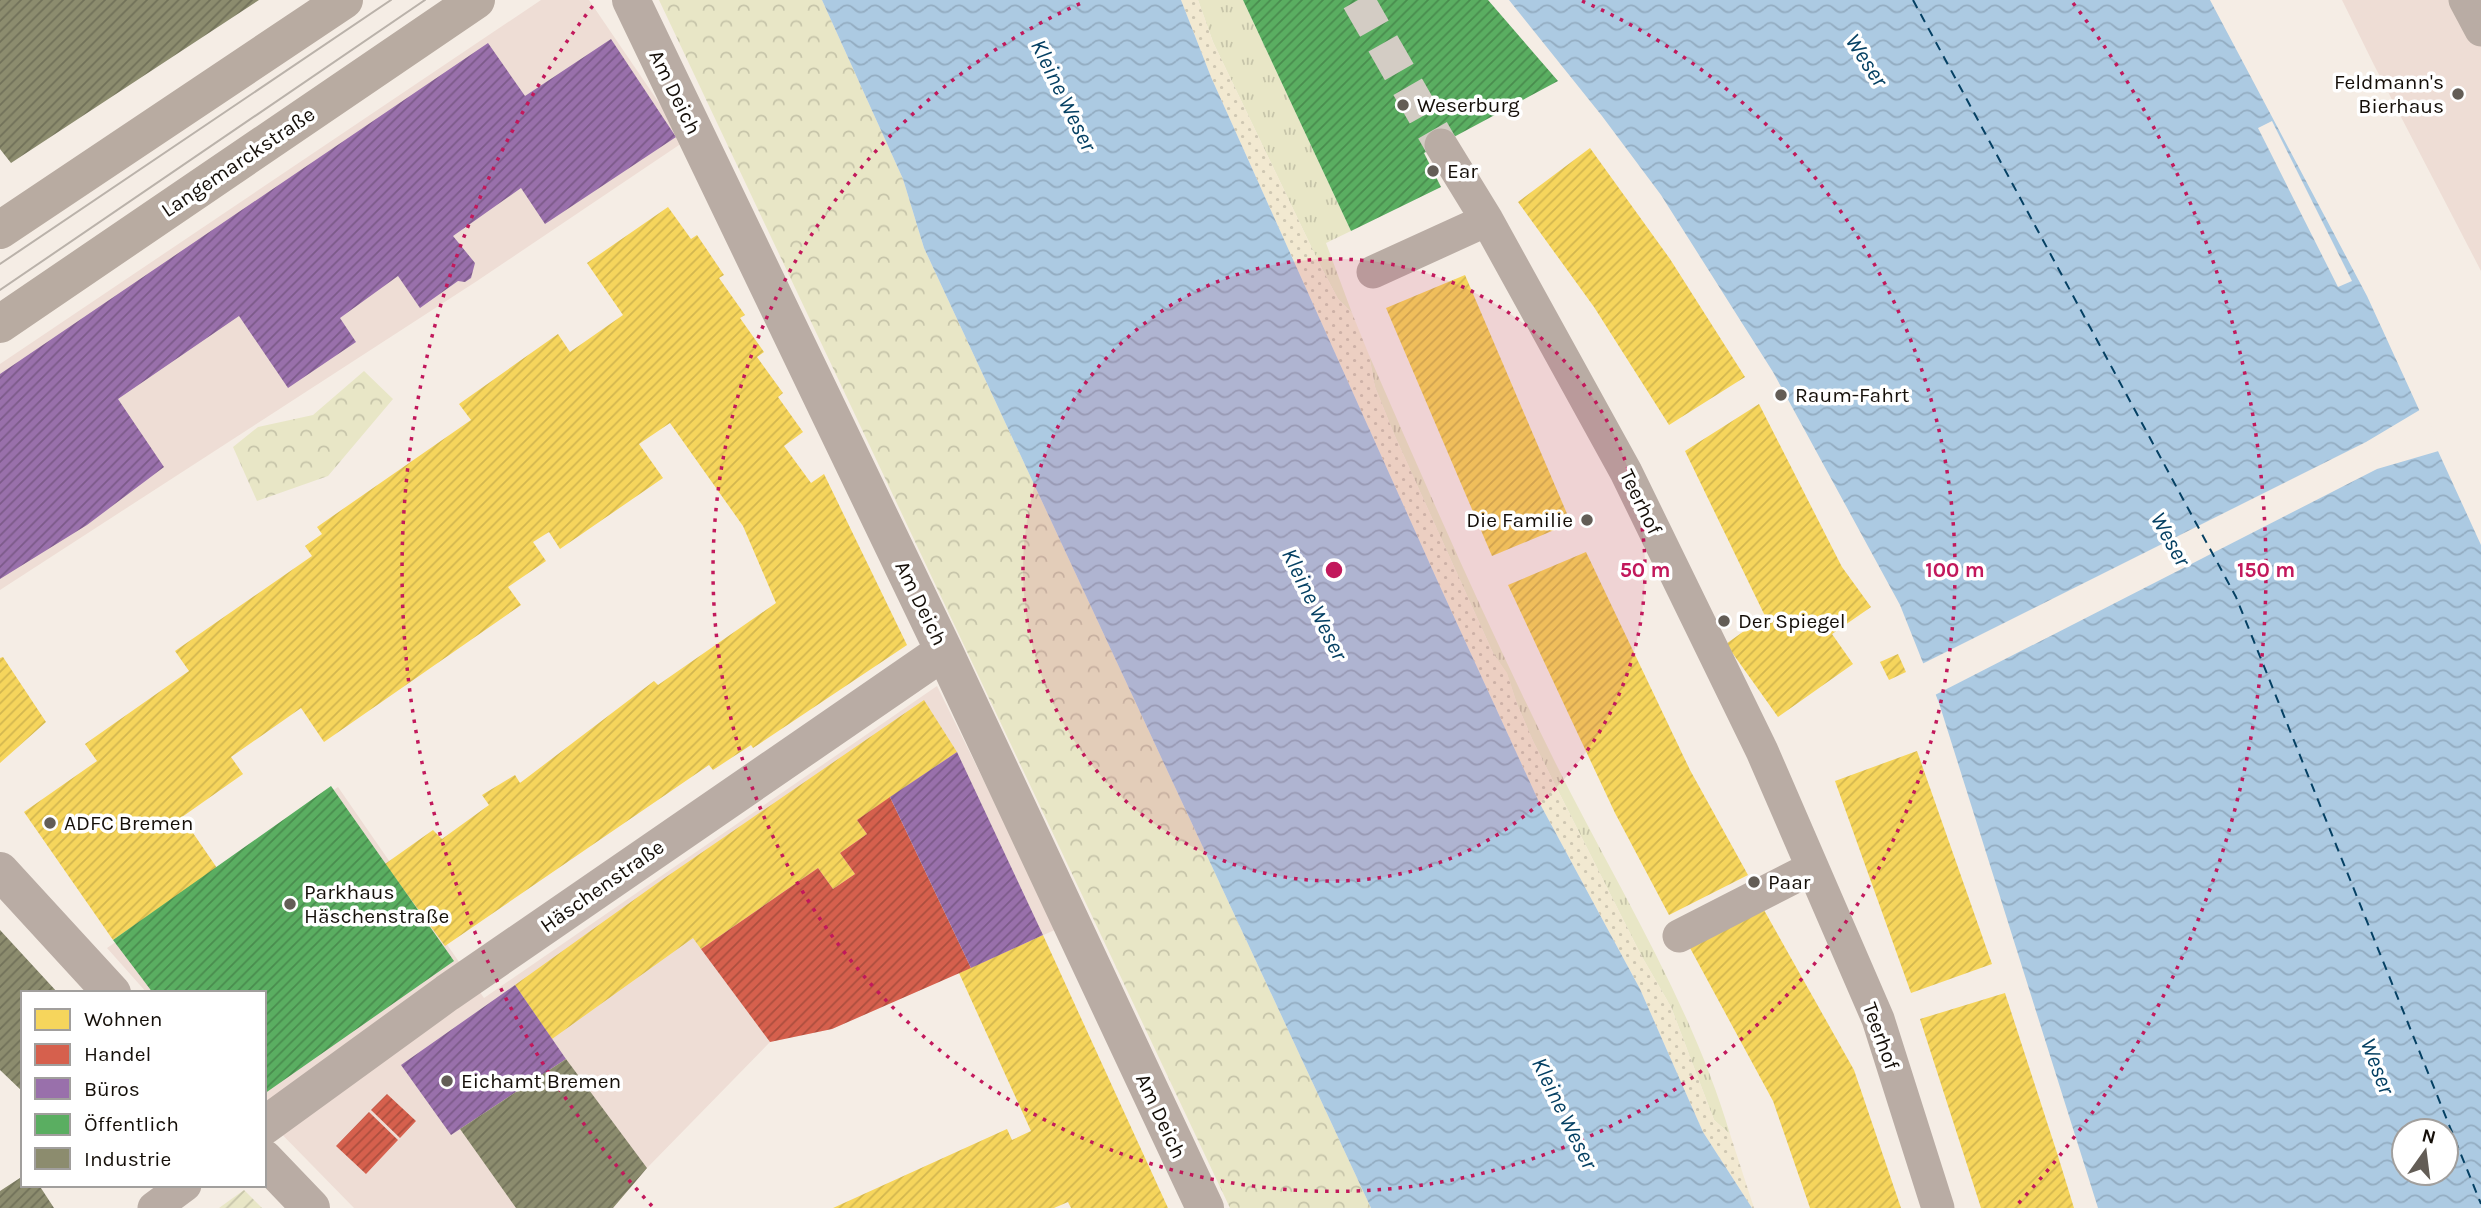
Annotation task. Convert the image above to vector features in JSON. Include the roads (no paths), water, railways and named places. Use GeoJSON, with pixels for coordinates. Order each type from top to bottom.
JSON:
{"type":"FeatureCollection","features":[{"type":"Feature","properties":{"kind":"main road"},"geometry":{"type":"LineString","coordinates":[[0,230],[344,0]]}},
{"type":"Feature","properties":{"kind":"main road","name":"Langemarckstraße"},"geometry":{"type":"LineString","coordinates":[[0,324],[476,0]]}},
{"type":"Feature","properties":{"kind":"street","name":"Am Deich"},"geometry":{"type":"LineString","coordinates":[[631,0],[944,650],[1205,1208]]}},
{"type":"Feature","properties":{"kind":"street","name":"Teerhof"},"geometry":{"type":"LineString","coordinates":[[1441,145],[1488,220],[1626,472],[1762,751],[1878,1019],[1938,1208]]}},
{"type":"Feature","properties":{"kind":"street"},"geometry":{"type":"LineString","coordinates":[[1373,272],[1488,220]]}},
{"type":"Feature","properties":{"kind":"street","name":"Häschenstraße"},"geometry":{"type":"LineString","coordinates":[[266,1125],[447,993],[944,650]]}},
{"type":"Feature","properties":{"kind":"street"},"geometry":{"type":"LineString","coordinates":[[1679,936],[1812,869]]}},
{"type":"Feature","properties":{"kind":"street"},"geometry":{"type":"LineString","coordinates":[[0,870],[109,991]]}},
{"type":"Feature","properties":{"kind":"street"},"geometry":{"type":"LineString","coordinates":[[266,1161],[311,1208]]}},
{"type":"Feature","properties":{"kind":"street"},"geometry":{"type":"LineString","coordinates":[[154,1208],[182,1187]]}},
{"type":"Feature","properties":{"kind":"water","name":"Kleine Weser"},"geometry":{"type":"Polygon","coordinates":[[[822,0],[1181,0],[1211,77],[1539,802],[1640,989],[1703,1132],[1752,1208],[1371,1208],[924,248],[903,179],[822,0]]]}},
{"type":"Feature","properties":{"kind":"water","name":"Weser"},"geometry":{"type":"Polygon","coordinates":[[[1509,0],[2210,0],[2367,296],[2481,545],[2481,1208],[2098,1208],[1939,703],[1900,605],[1773,372],[1661,195],[1509,0]]]}},
{"type":"Feature","properties":{"kind":"tunnel"},"geometry":{"type":"LineString","coordinates":[[1358,0],[1441,145]]}},
{"type":"Feature","properties":{"kind":"tram line"},"geometry":{"type":"LineString","coordinates":[[0,264],[391,0]]}},
{"type":"Feature","properties":{"kind":"tram line"},"geometry":{"type":"LineString","coordinates":[[0,290],[425,0]]}},
{"type":"Feature","properties":{"kind":"place","name":"Feldmann's Bierhaus"},"geometry":{"type":"Point","coordinates":[2458,94]}},
{"type":"Feature","properties":{"kind":"place","name":"Weserburg"},"geometry":{"type":"Point","coordinates":[1403,105]}},
{"type":"Feature","properties":{"kind":"place","name":"Ear"},"geometry":{"type":"Point","coordinates":[1433,171]}},
{"type":"Feature","properties":{"kind":"place","name":"Raum-Fahrt"},"geometry":{"type":"Point","coordinates":[1781,395]}},
{"type":"Feature","properties":{"kind":"place","name":"Die Familie"},"geometry":{"type":"Point","coordinates":[1587,520]}},
{"type":"Feature","properties":{"kind":"place","name":"Der Spiegel"},"geometry":{"type":"Point","coordinates":[1724,621]}},
{"type":"Feature","properties":{"kind":"place","name":"ADFC Bremen"},"geometry":{"type":"Point","coordinates":[50,823]}},
{"type":"Feature","properties":{"kind":"place","name":"Paar"},"geometry":{"type":"Point","coordinates":[1754,882]}},
{"type":"Feature","properties":{"kind":"place","name":"Parkhaus Häschenstraße"},"geometry":{"type":"Point","coordinates":[290,904]}},
{"type":"Feature","properties":{"kind":"place","name":"Eichamt Bremen"},"geometry":{"type":"Point","coordinates":[447,1081]}}]}
